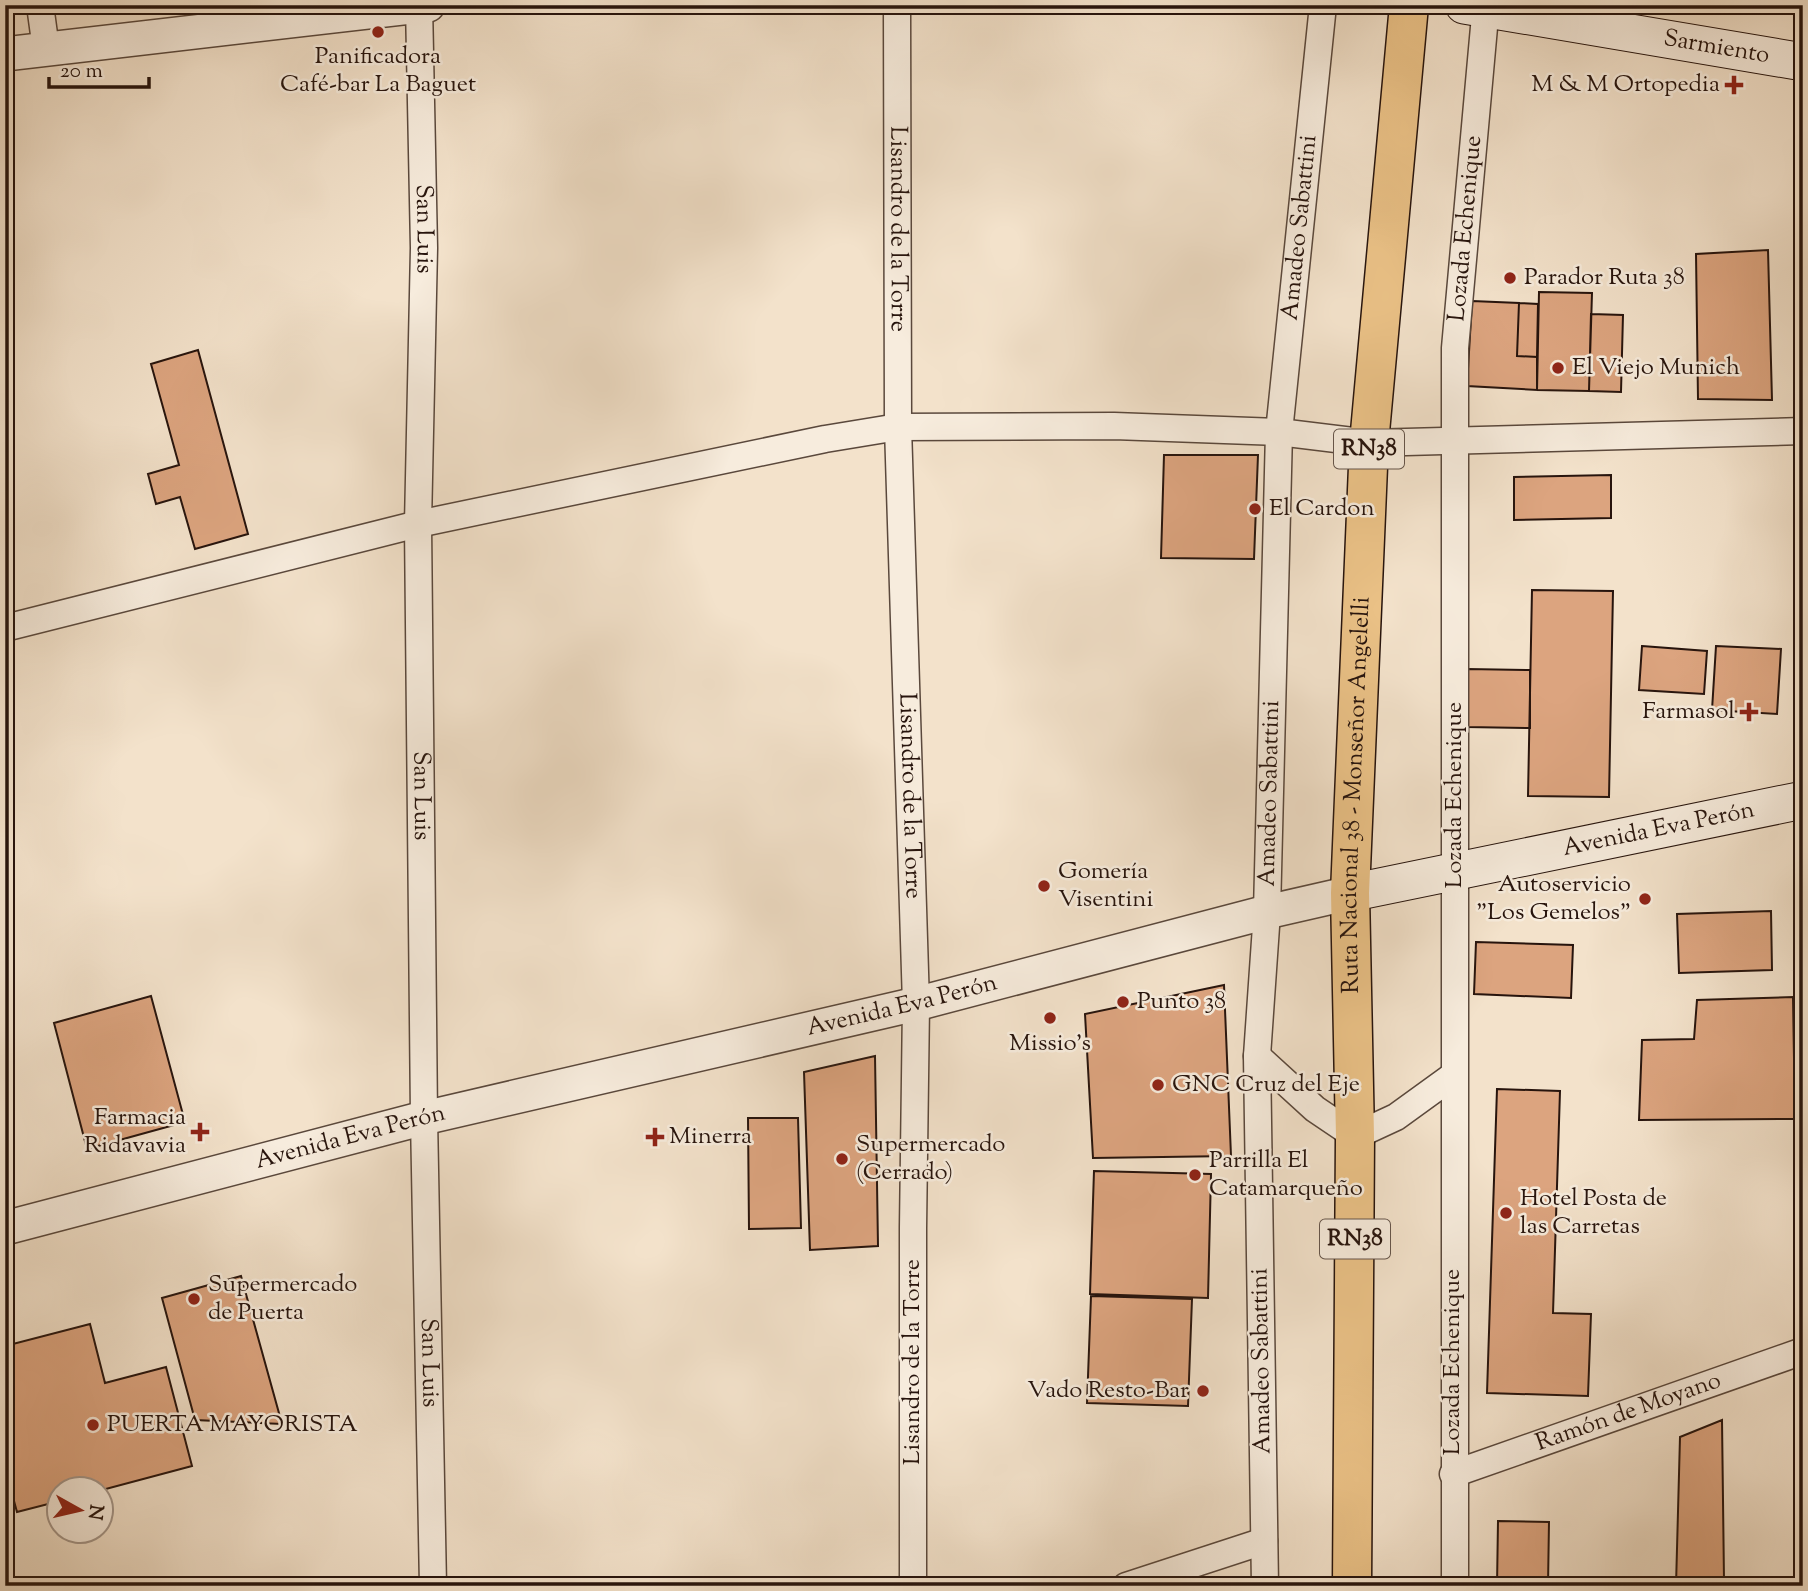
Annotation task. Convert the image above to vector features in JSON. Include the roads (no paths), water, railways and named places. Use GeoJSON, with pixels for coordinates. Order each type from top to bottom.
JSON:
{"type":"FeatureCollection","features":[{"type":"Feature","properties":{"kind":"highway","name":"Ruta Nacional 38 - Monseñor Angelelli"},"geometry":{"type":"LineString","coordinates":[[1352,1586],[1355,1136],[1350,893],[1369,443],[1409,5]]}},
{"type":"Feature","properties":{"kind":"main road","name":"Sarmiento"},"geometry":{"type":"LineString","coordinates":[[1478,6],[1803,62]]}},
{"type":"Feature","properties":{"kind":"main road","name":"Avenida Eva Perón"},"geometry":{"type":"LineString","coordinates":[[1350,893],[1803,800]]}},
{"type":"Feature","properties":{"kind":"street"},"geometry":{"type":"LineString","coordinates":[[40,5],[46,49]]}},
{"type":"Feature","properties":{"kind":"street","name":"Lisandro de la Torre"},"geometry":{"type":"LineString","coordinates":[[897,5],[898,427],[916,1004],[913,1586]]}},
{"type":"Feature","properties":{"kind":"street","name":"Amadeo Sabattini"},"geometry":{"type":"LineString","coordinates":[[1265,1586],[1257,1056],[1267,912],[1279,432],[1323,5]]}},
{"type":"Feature","properties":{"kind":"street"},"geometry":{"type":"LineString","coordinates":[[5,54],[422,6]]}},
{"type":"Feature","properties":{"kind":"street","name":"San Luis"},"geometry":{"type":"LineString","coordinates":[[422,6],[424,248],[418,524],[424,1118],[433,1586]]}},
{"type":"Feature","properties":{"kind":"street","name":"Lozada Echenique"},"geometry":{"type":"LineString","coordinates":[[1455,1586],[1455,348],[1478,6]]}},
{"type":"Feature","properties":{"kind":"street"},"geometry":{"type":"LineString","coordinates":[[5,628],[418,524],[825,439],[898,427],[1114,426],[1279,432],[1369,443],[1803,431]]}},
{"type":"Feature","properties":{"kind":"street","name":"Avenida Eva Perón"},"geometry":{"type":"LineString","coordinates":[[5,1228],[424,1118],[916,1004],[1267,912],[1350,893]]}},
{"type":"Feature","properties":{"kind":"street"},"geometry":{"type":"LineString","coordinates":[[1257,1056],[1315,1110],[1355,1136],[1396,1118],[1454,1075]]}},
{"type":"Feature","properties":{"kind":"street","name":"Ramón de Moyano"},"geometry":{"type":"LineString","coordinates":[[1453,1474],[1803,1351]]}},
{"type":"Feature","properties":{"kind":"street"},"geometry":{"type":"LineString","coordinates":[[1125,1586],[1265,1541]]}},
{"type":"Feature","properties":{"kind":"place","name":"Panificadora Café-bar La Baguet"},"geometry":{"type":"Point","coordinates":[378,32]}},
{"type":"Feature","properties":{"kind":"place","name":"M & M Ortopedia"},"geometry":{"type":"Point","coordinates":[1734,85]}},
{"type":"Feature","properties":{"kind":"place","name":"Parador Ruta 38"},"geometry":{"type":"Point","coordinates":[1510,278]}},
{"type":"Feature","properties":{"kind":"place","name":"El Viejo Munich"},"geometry":{"type":"Point","coordinates":[1558,368]}},
{"type":"Feature","properties":{"kind":"place","name":"El Cardon"},"geometry":{"type":"Point","coordinates":[1255,509]}},
{"type":"Feature","properties":{"kind":"place","name":"Farmasol"},"geometry":{"type":"Point","coordinates":[1749,712]}},
{"type":"Feature","properties":{"kind":"place","name":"Gomería Visentini"},"geometry":{"type":"Point","coordinates":[1044,886]}},
{"type":"Feature","properties":{"kind":"place","name":"Autoservicio \"Los Gemelos\""},"geometry":{"type":"Point","coordinates":[1645,899]}},
{"type":"Feature","properties":{"kind":"place","name":"Punto 38"},"geometry":{"type":"Point","coordinates":[1123,1002]}},
{"type":"Feature","properties":{"kind":"place","name":"Missio's"},"geometry":{"type":"Point","coordinates":[1050,1018]}},
{"type":"Feature","properties":{"kind":"place","name":"GNC Cruz del Eje"},"geometry":{"type":"Point","coordinates":[1158,1085]}},
{"type":"Feature","properties":{"kind":"place","name":"Farmacia Ridavavia"},"geometry":{"type":"Point","coordinates":[200,1132]}},
{"type":"Feature","properties":{"kind":"place","name":"Minerra"},"geometry":{"type":"Point","coordinates":[655,1137]}},
{"type":"Feature","properties":{"kind":"place","name":"Supermercado (Cerrado)"},"geometry":{"type":"Point","coordinates":[842,1159]}},
{"type":"Feature","properties":{"kind":"place","name":"Parrilla El Catamarqueño"},"geometry":{"type":"Point","coordinates":[1195,1175]}},
{"type":"Feature","properties":{"kind":"place","name":"Hotel Posta de las Carretas"},"geometry":{"type":"Point","coordinates":[1506,1213]}},
{"type":"Feature","properties":{"kind":"place","name":"Supermercado de Puerta"},"geometry":{"type":"Point","coordinates":[194,1299]}},
{"type":"Feature","properties":{"kind":"place","name":"Vado Resto-Bar"},"geometry":{"type":"Point","coordinates":[1203,1391]}},
{"type":"Feature","properties":{"kind":"place","name":"PUERTA MAYORISTA"},"geometry":{"type":"Point","coordinates":[93,1425]}}]}
